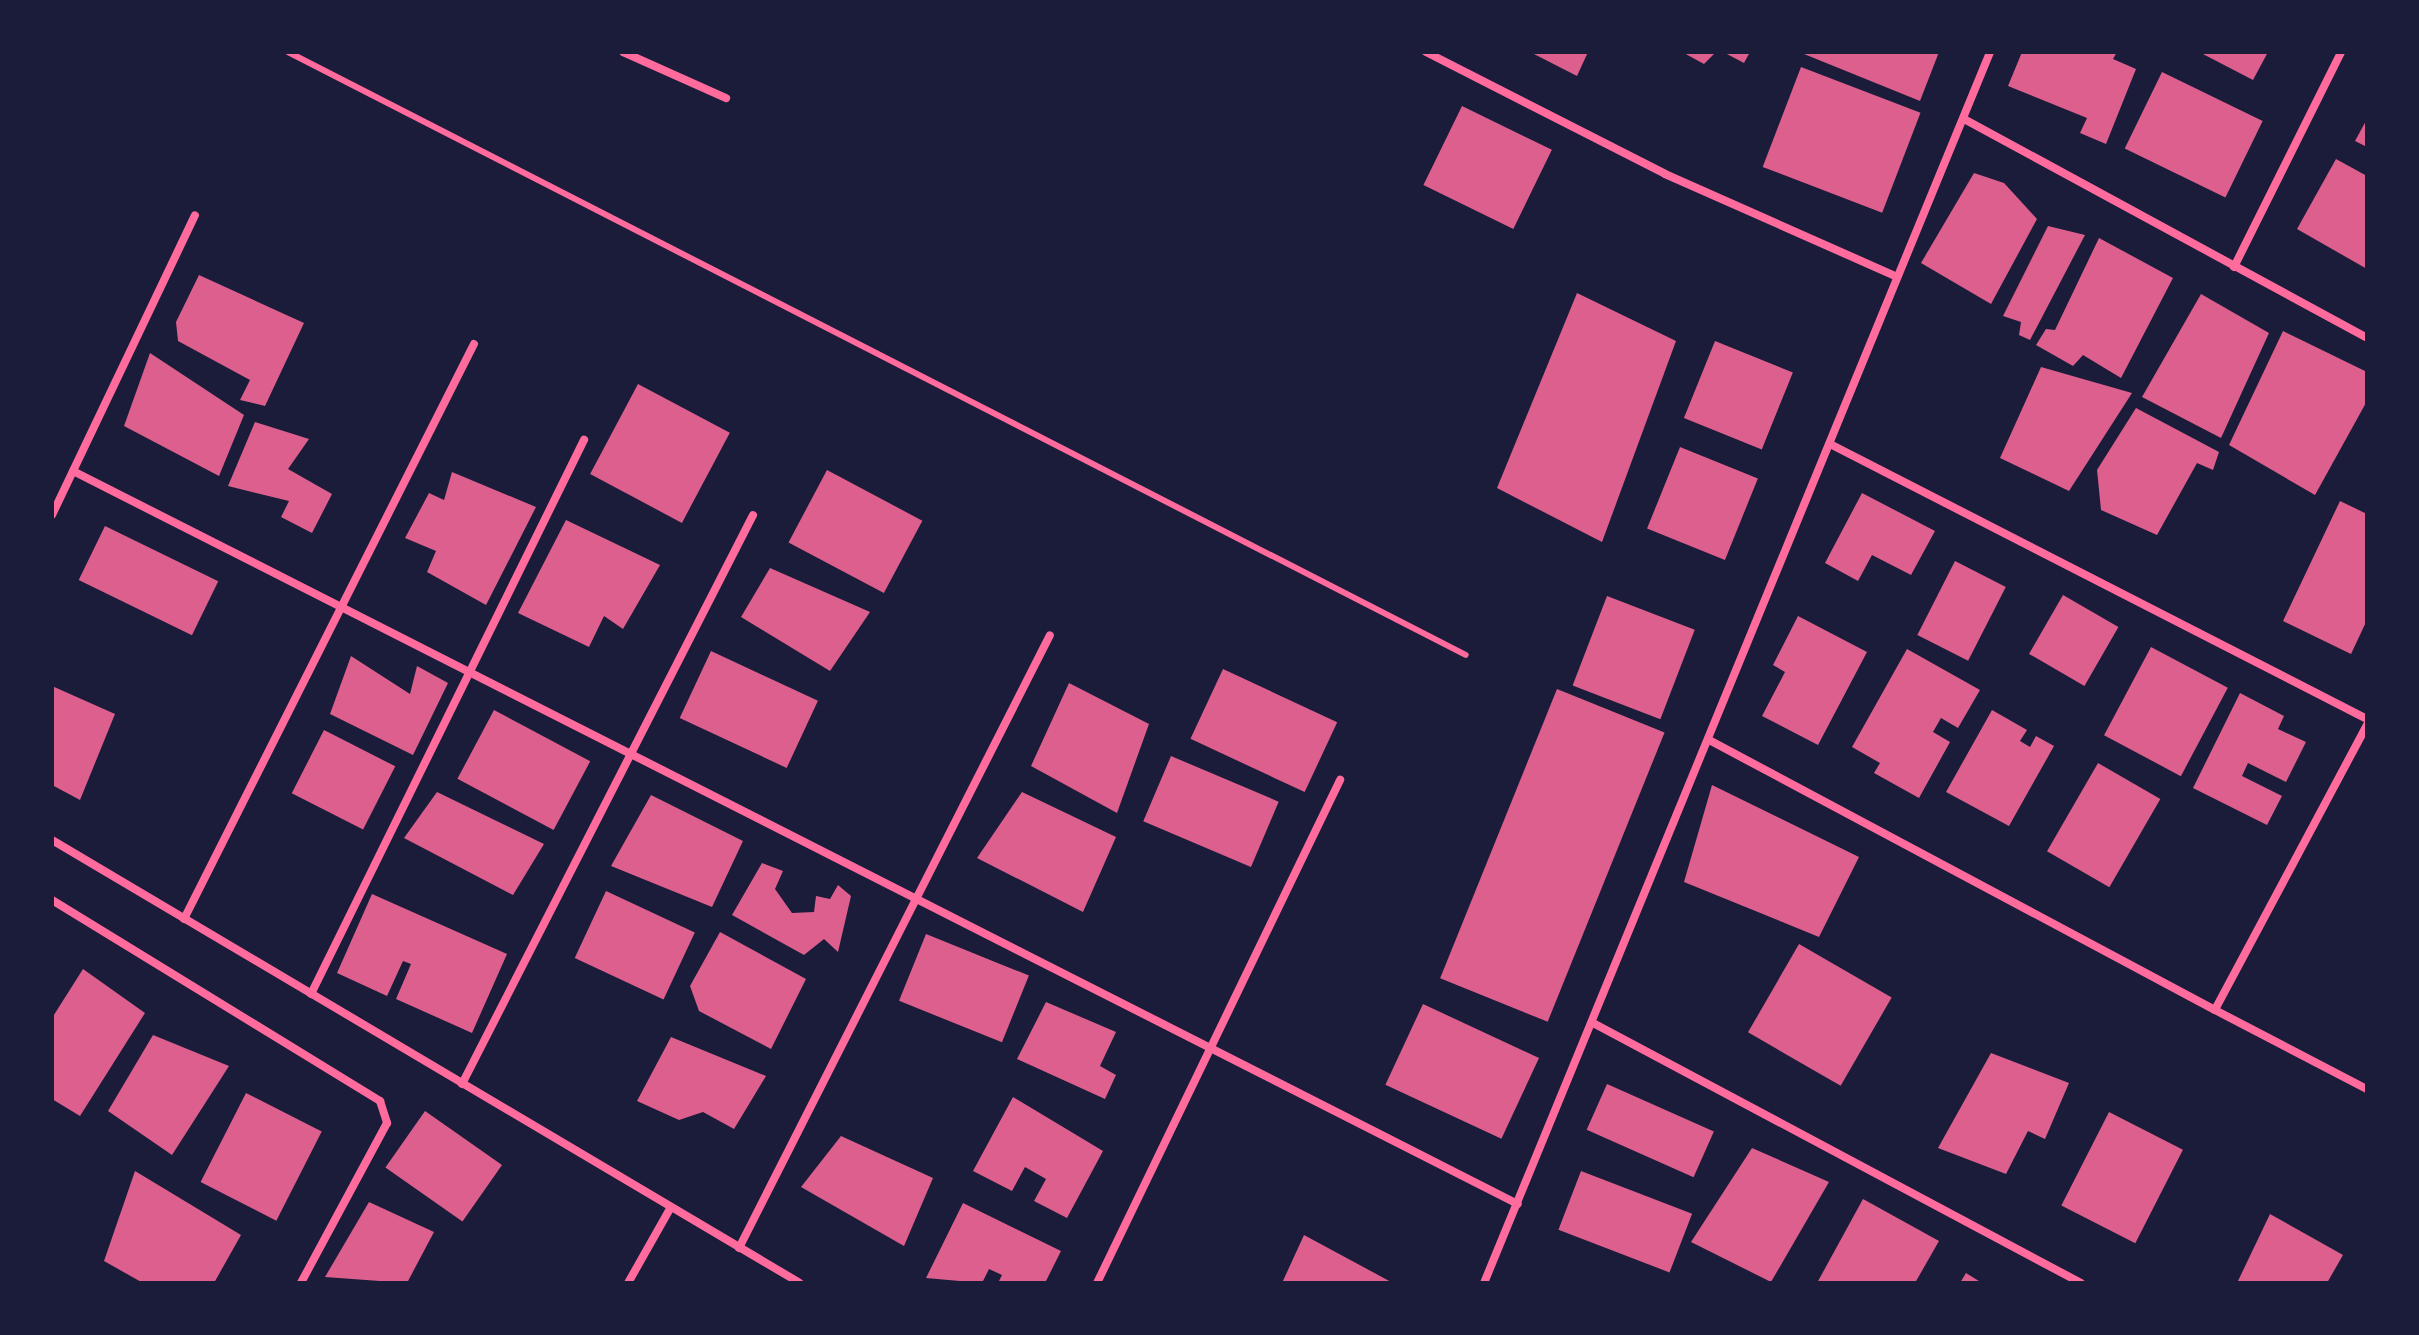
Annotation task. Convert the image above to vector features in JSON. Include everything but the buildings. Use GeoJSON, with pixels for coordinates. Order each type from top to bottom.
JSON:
{"type":"FeatureCollection","features":[{"type":"Feature","properties":{"kind":"street"},"geometry":{"type":"LineString","coordinates":[[623,52],[726,98]]}},
{"type":"Feature","properties":{"kind":"street"},"geometry":{"type":"LineString","coordinates":[[1426,52],[1665,174],[1895,276]]}},
{"type":"Feature","properties":{"kind":"street"},"geometry":{"type":"LineString","coordinates":[[1484,1283],[1711,741],[1895,276],[1990,52]]}},
{"type":"Feature","properties":{"kind":"street"},"geometry":{"type":"LineString","coordinates":[[2234,267],[2341,52]]}},
{"type":"Feature","properties":{"kind":"street"},"geometry":{"type":"LineString","coordinates":[[1964,119],[2367,338]]}},
{"type":"Feature","properties":{"kind":"street"},"geometry":{"type":"LineString","coordinates":[[52,515],[195,215]]}},
{"type":"Feature","properties":{"kind":"street"},"geometry":{"type":"LineString","coordinates":[[184,919],[474,344]]}},
{"type":"Feature","properties":{"kind":"street"},"geometry":{"type":"LineString","coordinates":[[311,994],[584,440]]}},
{"type":"Feature","properties":{"kind":"street"},"geometry":{"type":"LineString","coordinates":[[1830,444],[2367,719]]}},
{"type":"Feature","properties":{"kind":"street"},"geometry":{"type":"LineString","coordinates":[[73,471],[1518,1204]]}},
{"type":"Feature","properties":{"kind":"street"},"geometry":{"type":"LineString","coordinates":[[462,1084],[634,755],[753,515]]}},
{"type":"Feature","properties":{"kind":"street"},"geometry":{"type":"LineString","coordinates":[[739,1248],[921,901],[1050,635]]}},
{"type":"Feature","properties":{"kind":"street"},"geometry":{"type":"LineString","coordinates":[[2215,1010],[2367,725]]}},
{"type":"Feature","properties":{"kind":"street"},"geometry":{"type":"LineString","coordinates":[[1711,741],[2367,1089]]}},
{"type":"Feature","properties":{"kind":"street"},"geometry":{"type":"LineString","coordinates":[[1097,1283],[1213,1049],[1340,780]]}},
{"type":"Feature","properties":{"kind":"street"},"geometry":{"type":"LineString","coordinates":[[52,840],[800,1283]]}},
{"type":"Feature","properties":{"kind":"street"},"geometry":{"type":"LineString","coordinates":[[52,900],[380,1101],[387,1123],[301,1283]]}},
{"type":"Feature","properties":{"kind":"street"},"geometry":{"type":"LineString","coordinates":[[1593,1023],[2081,1283]]}},
{"type":"Feature","properties":{"kind":"street"},"geometry":{"type":"LineString","coordinates":[[628,1283],[671,1207]]}},
{"type":"Feature","properties":{"kind":"lane"},"geometry":{"type":"LineString","coordinates":[[288,52],[1466,655]]}}]}
